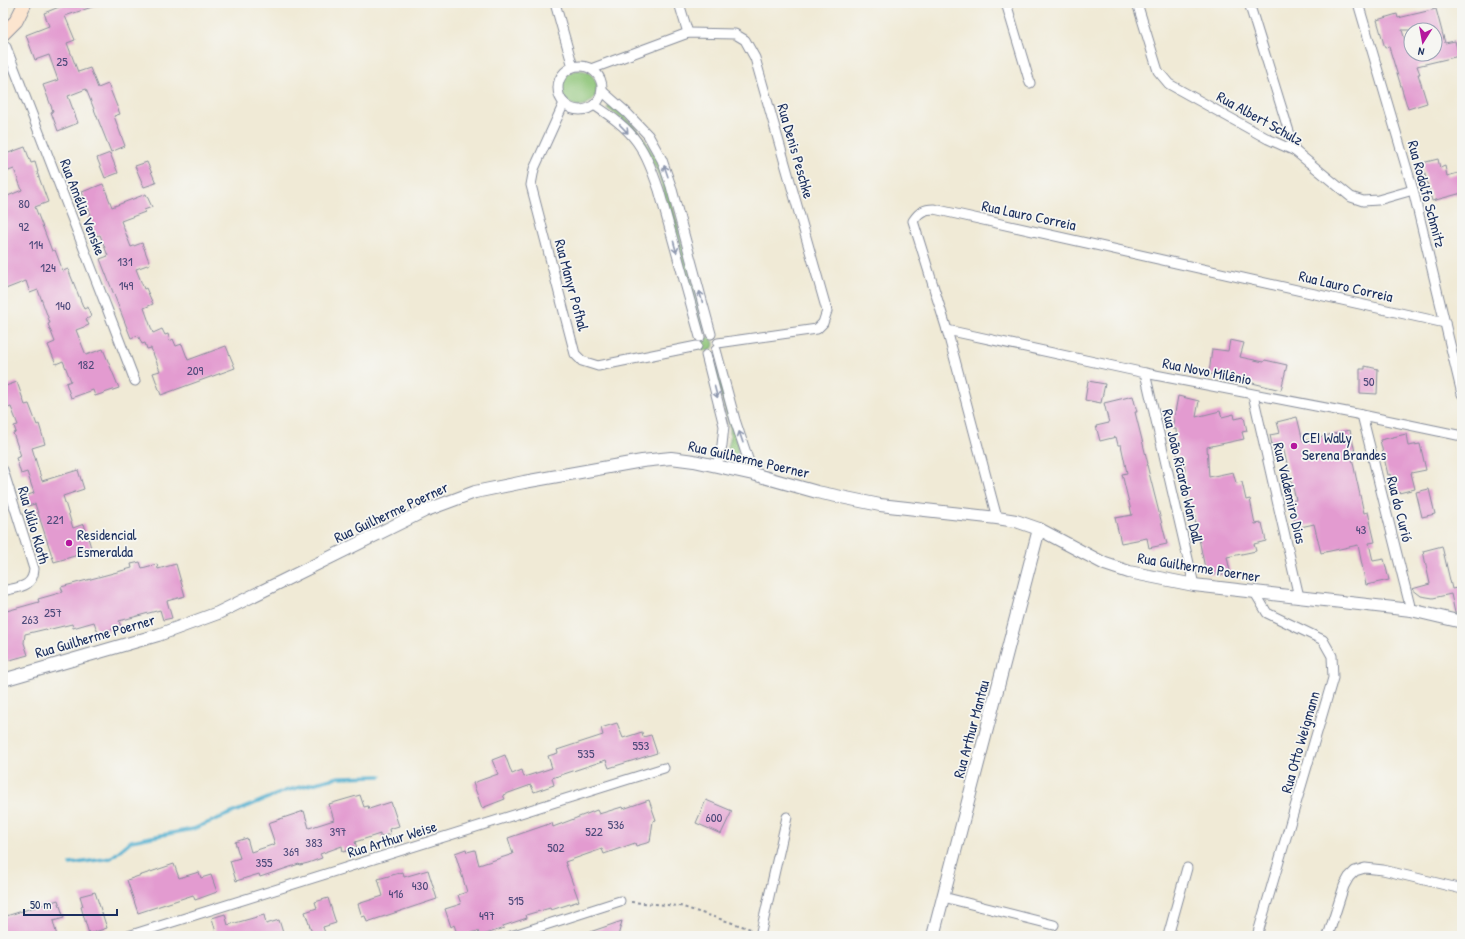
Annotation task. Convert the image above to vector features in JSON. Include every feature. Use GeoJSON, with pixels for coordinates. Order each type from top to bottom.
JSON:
{"type":"FeatureCollection","features":[{"type":"Feature","properties":{"kind":"main road"},"geometry":{"type":"LineString","coordinates":[[3,34],[16,21],[25,3]]}},
{"type":"Feature","properties":{"kind":"main road"},"geometry":{"type":"LineString","coordinates":[[3,22],[3,30]]}},
{"type":"Feature","properties":{"kind":"street"},"geometry":{"type":"LineString","coordinates":[[555,3],[573,67]]}},
{"type":"Feature","properties":{"kind":"street"},"geometry":{"type":"LineString","coordinates":[[679,3],[688,33]]}},
{"type":"Feature","properties":{"kind":"street"},"geometry":{"type":"LineString","coordinates":[[1006,3],[1030,82]]}},
{"type":"Feature","properties":{"kind":"street","name":"Rua Albert Schulz"},"geometry":{"type":"LineString","coordinates":[[1137,3],[1158,71],[1169,84],[1268,139],[1295,151],[1350,197],[1363,201],[1378,200],[1413,190]]}},
{"type":"Feature","properties":{"kind":"street"},"geometry":{"type":"LineString","coordinates":[[1249,3],[1295,151]]}},
{"type":"Feature","properties":{"kind":"street","name":"Rua Rodolfo Schmitz"},"geometry":{"type":"LineString","coordinates":[[1358,3],[1413,190],[1462,394]]}},
{"type":"Feature","properties":{"kind":"street","name":"Rua Denis Peschke"},"geometry":{"type":"LineString","coordinates":[[591,69],[688,33],[735,34],[745,40],[755,58],[827,311],[824,323],[817,329],[717,347]]}},
{"type":"Feature","properties":{"kind":"street","name":"Rua Amélia Venske"},"geometry":{"type":"LineString","coordinates":[[3,45],[6,47],[136,381]]}},
{"type":"Feature","properties":{"kind":"street"},"geometry":{"type":"LineString","coordinates":[[582,66],[591,69],[598,75],[601,83],[602,91],[599,98],[594,105],[587,109],[579,110],[570,108],[564,103],[559,95],[558,87],[560,79],[565,72],[573,67],[582,66]]}},
{"type":"Feature","properties":{"kind":"street"},"geometry":{"type":"LineString","coordinates":[[602,91],[626,112],[648,135],[662,160],[672,186],[711,334],[717,340],[717,347],[735,420],[753,474]]}},
{"type":"Feature","properties":{"kind":"street","name":"Rua Manyr Pofhal"},"geometry":{"type":"LineString","coordinates":[[564,103],[534,170],[531,185],[575,354],[582,362],[598,366],[698,342]]}},
{"type":"Feature","properties":{"kind":"street"},"geometry":{"type":"LineString","coordinates":[[594,105],[616,120],[636,141],[652,169],[659,190],[698,342],[702,353],[706,354],[724,426],[722,445],[717,466]]}},
{"type":"Feature","properties":{"kind":"street","name":"Rua Lauro Correia"},"geometry":{"type":"LineString","coordinates":[[997,518],[947,330],[913,221],[918,213],[925,209],[934,209],[1446,323]]}},
{"type":"Feature","properties":{"kind":"street","name":"Rua Novo Milênio"},"geometry":{"type":"LineString","coordinates":[[947,330],[1145,374],[1362,415],[1462,436]]}},
{"type":"Feature","properties":{"kind":"street"},"geometry":{"type":"LineString","coordinates":[[698,342],[707,334],[711,334]]}},
{"type":"Feature","properties":{"kind":"street"},"geometry":{"type":"LineString","coordinates":[[706,354],[710,354],[717,347]]}},
{"type":"Feature","properties":{"kind":"street","name":"Rua João Ricardo Wan Dall"},"geometry":{"type":"LineString","coordinates":[[1145,374],[1194,585]]}},
{"type":"Feature","properties":{"kind":"street","name":"Rua Valdemiro Dias"},"geometry":{"type":"LineString","coordinates":[[1253,395],[1298,597]]}},
{"type":"Feature","properties":{"kind":"street","name":"Rua do Curió"},"geometry":{"type":"LineString","coordinates":[[1362,415],[1411,610]]}},
{"type":"Feature","properties":{"kind":"street","name":"Rua Guilherme Poerner"},"geometry":{"type":"LineString","coordinates":[[3,680],[158,635],[218,613],[424,511],[476,492],[642,461],[671,458],[753,474],[817,492],[880,505],[1016,521],[1039,529],[1105,564],[1129,572],[1194,585],[1411,610],[1462,622]]}},
{"type":"Feature","properties":{"kind":"street","name":"Rua Júlio Kloth"},"geometry":{"type":"LineString","coordinates":[[3,470],[34,569],[34,578],[29,584],[3,591]]}},
{"type":"Feature","properties":{"kind":"street","name":"Rua Arthur Mantau"},"geometry":{"type":"LineString","coordinates":[[933,936],[1039,529]]}},
{"type":"Feature","properties":{"kind":"street","name":"Rua Otto Weigmann"},"geometry":{"type":"LineString","coordinates":[[1254,592],[1267,613],[1323,640],[1332,656],[1334,678],[1257,936]]}},
{"type":"Feature","properties":{"kind":"street","name":"Rua Arthur Weise"},"geometry":{"type":"LineString","coordinates":[[128,936],[664,768]]}},
{"type":"Feature","properties":{"kind":"street"},"geometry":{"type":"LineString","coordinates":[[761,934],[787,817]]}},
{"type":"Feature","properties":{"kind":"street"},"geometry":{"type":"LineString","coordinates":[[1168,936],[1187,868]]}},
{"type":"Feature","properties":{"kind":"street"},"geometry":{"type":"LineString","coordinates":[[1328,936],[1344,886],[1348,877],[1355,871],[1365,868],[1383,870],[1462,889]]}},
{"type":"Feature","properties":{"kind":"street"},"geometry":{"type":"LineString","coordinates":[[943,897],[1054,925]]}},
{"type":"Feature","properties":{"kind":"street"},"geometry":{"type":"LineString","coordinates":[[510,936],[620,901]]}},
{"type":"Feature","properties":{"kind":"path"},"geometry":{"type":"LineString","coordinates":[[620,901],[680,906],[761,934]]}},
{"type":"Feature","properties":{"kind":"green space"},"geometry":{"type":"Polygon","coordinates":[[[579,70],[589,73],[594,78],[597,88],[594,98],[589,103],[579,106],[569,103],[564,98],[561,88],[564,78],[569,73],[579,70]]]}},
{"type":"Feature","properties":{"kind":"green space"},"geometry":{"type":"Polygon","coordinates":[[[611,104],[630,121],[641,135],[664,173],[705,329],[703,330],[700,328],[659,175],[644,147],[625,122],[607,108],[611,104]]]}},
{"type":"Feature","properties":{"kind":"green space"},"geometry":{"type":"Polygon","coordinates":[[[704,337],[710,337],[714,341],[714,347],[710,351],[704,351],[700,347],[700,341],[704,337]]]}},
{"type":"Feature","properties":{"kind":"green space"},"geometry":{"type":"Polygon","coordinates":[[[715,362],[738,444],[738,457],[734,460],[727,458],[726,455],[730,439],[730,426],[712,363],[715,362]]]}},
{"type":"Feature","properties":{"kind":"building"},"geometry":{"type":"Polygon","coordinates":[[[63,3],[98,3],[98,5],[65,16],[75,40],[67,43],[78,72],[90,68],[98,88],[108,84],[120,114],[114,116],[125,146],[111,152],[86,89],[68,96],[78,123],[58,131],[51,112],[53,111],[43,85],[58,80],[49,55],[35,60],[26,35],[49,26],[44,13],[64,5],[63,3]]]}},
{"type":"Feature","properties":{"kind":"building"},"geometry":{"type":"Polygon","coordinates":[[[1436,9],[1439,22],[1403,22],[1403,62],[1434,62],[1417,66],[1427,103],[1408,109],[1389,47],[1385,48],[1377,20],[1397,14],[1398,18],[1436,9]]]}},
{"type":"Feature","properties":{"kind":"building"},"geometry":{"type":"Polygon","coordinates":[[[1443,35],[1445,43],[1455,41],[1459,56],[1443,60],[1443,35]]]}},
{"type":"Feature","properties":{"kind":"building"},"geometry":{"type":"Polygon","coordinates":[[[25,147],[31,163],[35,162],[48,202],[35,207],[52,251],[55,250],[63,271],[68,269],[84,309],[88,307],[91,317],[86,319],[89,325],[76,330],[86,355],[103,349],[119,388],[95,396],[93,390],[71,398],[66,383],[71,381],[63,361],[56,364],[48,345],[55,342],[38,290],[30,293],[26,281],[3,290],[3,198],[22,190],[14,169],[3,173],[3,155],[25,147]]]}},
{"type":"Feature","properties":{"kind":"building"},"geometry":{"type":"Polygon","coordinates":[[[110,153],[118,173],[105,178],[97,158],[110,153]]]}},
{"type":"Feature","properties":{"kind":"building"},"geometry":{"type":"Polygon","coordinates":[[[1438,159],[1440,168],[1445,166],[1447,176],[1462,172],[1462,193],[1432,201],[1422,163],[1438,159]]]}},
{"type":"Feature","properties":{"kind":"building"},"geometry":{"type":"Polygon","coordinates":[[[147,162],[156,183],[144,187],[135,166],[147,162]]]}},
{"type":"Feature","properties":{"kind":"building"},"geometry":{"type":"Polygon","coordinates":[[[103,184],[112,207],[146,194],[152,207],[144,210],[145,212],[121,221],[131,247],[142,243],[150,264],[136,269],[144,289],[146,288],[153,304],[144,308],[153,333],[162,329],[165,335],[168,334],[170,341],[173,339],[176,346],[182,344],[188,360],[226,346],[235,368],[161,395],[153,373],[160,371],[151,348],[147,349],[145,343],[142,344],[138,335],[131,338],[100,259],[108,256],[100,235],[96,236],[88,216],[91,215],[82,192],[103,184]]]}},
{"type":"Feature","properties":{"kind":"building"},"geometry":{"type":"Polygon","coordinates":[[[1230,340],[1244,343],[1240,357],[1264,362],[1265,360],[1287,365],[1281,390],[1236,379],[1236,377],[1209,374],[1212,349],[1228,351],[1230,340]]]}},
{"type":"Feature","properties":{"kind":"building"},"geometry":{"type":"Polygon","coordinates":[[[1365,366],[1378,369],[1377,394],[1360,393],[1360,369],[1365,369],[1365,366]]]}},
{"type":"Feature","properties":{"kind":"building"},"geometry":{"type":"Polygon","coordinates":[[[1088,381],[1105,384],[1101,403],[1085,400],[1088,381]]]}},
{"type":"Feature","properties":{"kind":"building"},"geometry":{"type":"Polygon","coordinates":[[[17,382],[25,405],[29,404],[37,425],[39,424],[45,444],[32,448],[42,481],[78,470],[84,489],[63,496],[73,528],[84,524],[92,551],[54,562],[35,504],[28,506],[25,496],[34,493],[27,472],[21,474],[16,458],[21,456],[13,433],[16,432],[14,426],[18,425],[11,407],[5,409],[3,404],[3,387],[17,382]]]}},
{"type":"Feature","properties":{"kind":"building"},"geometry":{"type":"Polygon","coordinates":[[[1133,396],[1137,412],[1135,412],[1147,465],[1167,544],[1149,548],[1147,538],[1121,543],[1115,518],[1132,515],[1122,474],[1127,473],[1121,445],[1118,445],[1116,437],[1100,441],[1096,426],[1109,423],[1104,403],[1133,396]]]}},
{"type":"Feature","properties":{"kind":"building"},"geometry":{"type":"Polygon","coordinates":[[[1178,396],[1199,401],[1196,417],[1220,411],[1222,417],[1234,414],[1235,419],[1244,417],[1247,431],[1242,432],[1244,439],[1207,447],[1209,477],[1233,472],[1236,483],[1242,482],[1246,500],[1250,499],[1255,524],[1262,523],[1266,541],[1254,544],[1256,551],[1227,557],[1231,576],[1206,573],[1199,539],[1197,539],[1194,508],[1188,509],[1184,459],[1178,460],[1176,429],[1172,429],[1178,396]]]}},
{"type":"Feature","properties":{"kind":"building"},"geometry":{"type":"Polygon","coordinates":[[[1297,417],[1303,441],[1350,430],[1355,452],[1351,453],[1364,513],[1368,512],[1375,542],[1369,543],[1373,561],[1384,559],[1389,580],[1366,585],[1358,545],[1321,553],[1314,524],[1296,528],[1290,501],[1296,500],[1282,443],[1272,445],[1270,435],[1280,433],[1277,422],[1297,417]]]}},
{"type":"Feature","properties":{"kind":"building"},"geometry":{"type":"Polygon","coordinates":[[[1406,434],[1408,446],[1420,444],[1426,470],[1411,473],[1415,489],[1395,494],[1390,474],[1388,475],[1380,440],[1406,434]]]}},
{"type":"Feature","properties":{"kind":"building"},"geometry":{"type":"Polygon","coordinates":[[[1429,489],[1435,514],[1422,517],[1416,492],[1429,489]]]}},
{"type":"Feature","properties":{"kind":"building"},"geometry":{"type":"Polygon","coordinates":[[[1442,546],[1452,589],[1462,587],[1462,614],[1455,613],[1451,594],[1433,598],[1421,596],[1412,589],[1430,584],[1423,551],[1442,546]]]}},
{"type":"Feature","properties":{"kind":"building"},"geometry":{"type":"Polygon","coordinates":[[[140,562],[142,568],[157,564],[158,569],[176,564],[185,596],[167,601],[172,618],[163,620],[160,610],[119,621],[121,627],[98,633],[94,622],[73,628],[72,624],[25,634],[24,643],[28,655],[3,662],[3,612],[39,602],[38,599],[63,592],[61,587],[132,568],[131,564],[140,562]]]}},
{"type":"Feature","properties":{"kind":"building"},"geometry":{"type":"Polygon","coordinates":[[[617,723],[623,738],[642,732],[643,737],[651,735],[657,753],[609,768],[606,760],[552,778],[554,785],[534,792],[531,785],[503,795],[505,799],[482,808],[473,783],[498,774],[492,760],[505,755],[512,774],[522,770],[524,777],[552,768],[548,756],[558,753],[557,750],[603,735],[601,728],[617,723]]]}},
{"type":"Feature","properties":{"kind":"building"},"geometry":{"type":"Polygon","coordinates":[[[360,795],[364,807],[368,806],[369,809],[391,802],[399,826],[389,829],[390,834],[380,837],[380,834],[355,842],[357,848],[343,852],[342,846],[320,854],[322,858],[308,863],[299,864],[260,877],[259,874],[236,881],[230,861],[240,858],[235,842],[247,838],[251,852],[275,844],[268,823],[304,811],[309,828],[334,820],[329,804],[360,795]]]}},
{"type":"Feature","properties":{"kind":"building"},"geometry":{"type":"Polygon","coordinates":[[[649,800],[656,820],[653,821],[650,842],[636,846],[635,843],[604,854],[602,849],[565,862],[579,901],[551,910],[550,908],[526,915],[527,918],[480,936],[478,931],[458,936],[454,925],[451,927],[445,909],[461,904],[458,895],[467,892],[455,853],[466,849],[467,852],[475,850],[479,865],[513,854],[508,838],[552,823],[553,827],[597,810],[599,814],[622,807],[623,809],[649,800]]]}},
{"type":"Feature","properties":{"kind":"building"},"geometry":{"type":"Polygon","coordinates":[[[706,800],[732,811],[721,834],[696,823],[706,800]]]}},
{"type":"Feature","properties":{"kind":"building"},"geometry":{"type":"Polygon","coordinates":[[[174,864],[179,878],[199,872],[201,878],[211,875],[217,892],[195,900],[193,895],[138,913],[127,880],[174,864]]]}},
{"type":"Feature","properties":{"kind":"building"},"geometry":{"type":"Polygon","coordinates":[[[428,870],[437,899],[367,922],[365,916],[362,917],[358,904],[383,896],[378,879],[403,872],[404,877],[428,870]]]}},
{"type":"Feature","properties":{"kind":"building"},"geometry":{"type":"Polygon","coordinates":[[[95,892],[107,928],[89,934],[81,907],[83,906],[80,896],[95,892]]]}},
{"type":"Feature","properties":{"kind":"building"},"geometry":{"type":"Polygon","coordinates":[[[328,898],[336,923],[323,927],[326,936],[313,936],[305,912],[317,908],[315,902],[328,898]]]}},
{"type":"Feature","properties":{"kind":"building"},"geometry":{"type":"Polygon","coordinates":[[[58,900],[64,918],[53,921],[57,936],[3,936],[3,917],[58,900]]]}},
{"type":"Feature","properties":{"kind":"building"},"geometry":{"type":"Polygon","coordinates":[[[225,914],[228,925],[264,915],[266,924],[279,920],[284,936],[217,936],[212,918],[225,914]]]}},
{"type":"Feature","properties":{"kind":"building"},"geometry":{"type":"Polygon","coordinates":[[[622,921],[618,936],[585,936],[584,934],[622,921]]]}},
{"type":"Feature","properties":{"kind":"waterway"},"geometry":{"type":"LineString","coordinates":[[70,864],[111,858],[131,841],[193,829],[285,791],[339,777],[381,776]]}},
{"type":"Feature","properties":{"kind":"place","name":"CEI Wally Serena Brandes"},"geometry":{"type":"Point","coordinates":[1294,446]}},
{"type":"Feature","properties":{"kind":"place","name":"Residencial Esmeralda"},"geometry":{"type":"Point","coordinates":[69,543]}}]}
